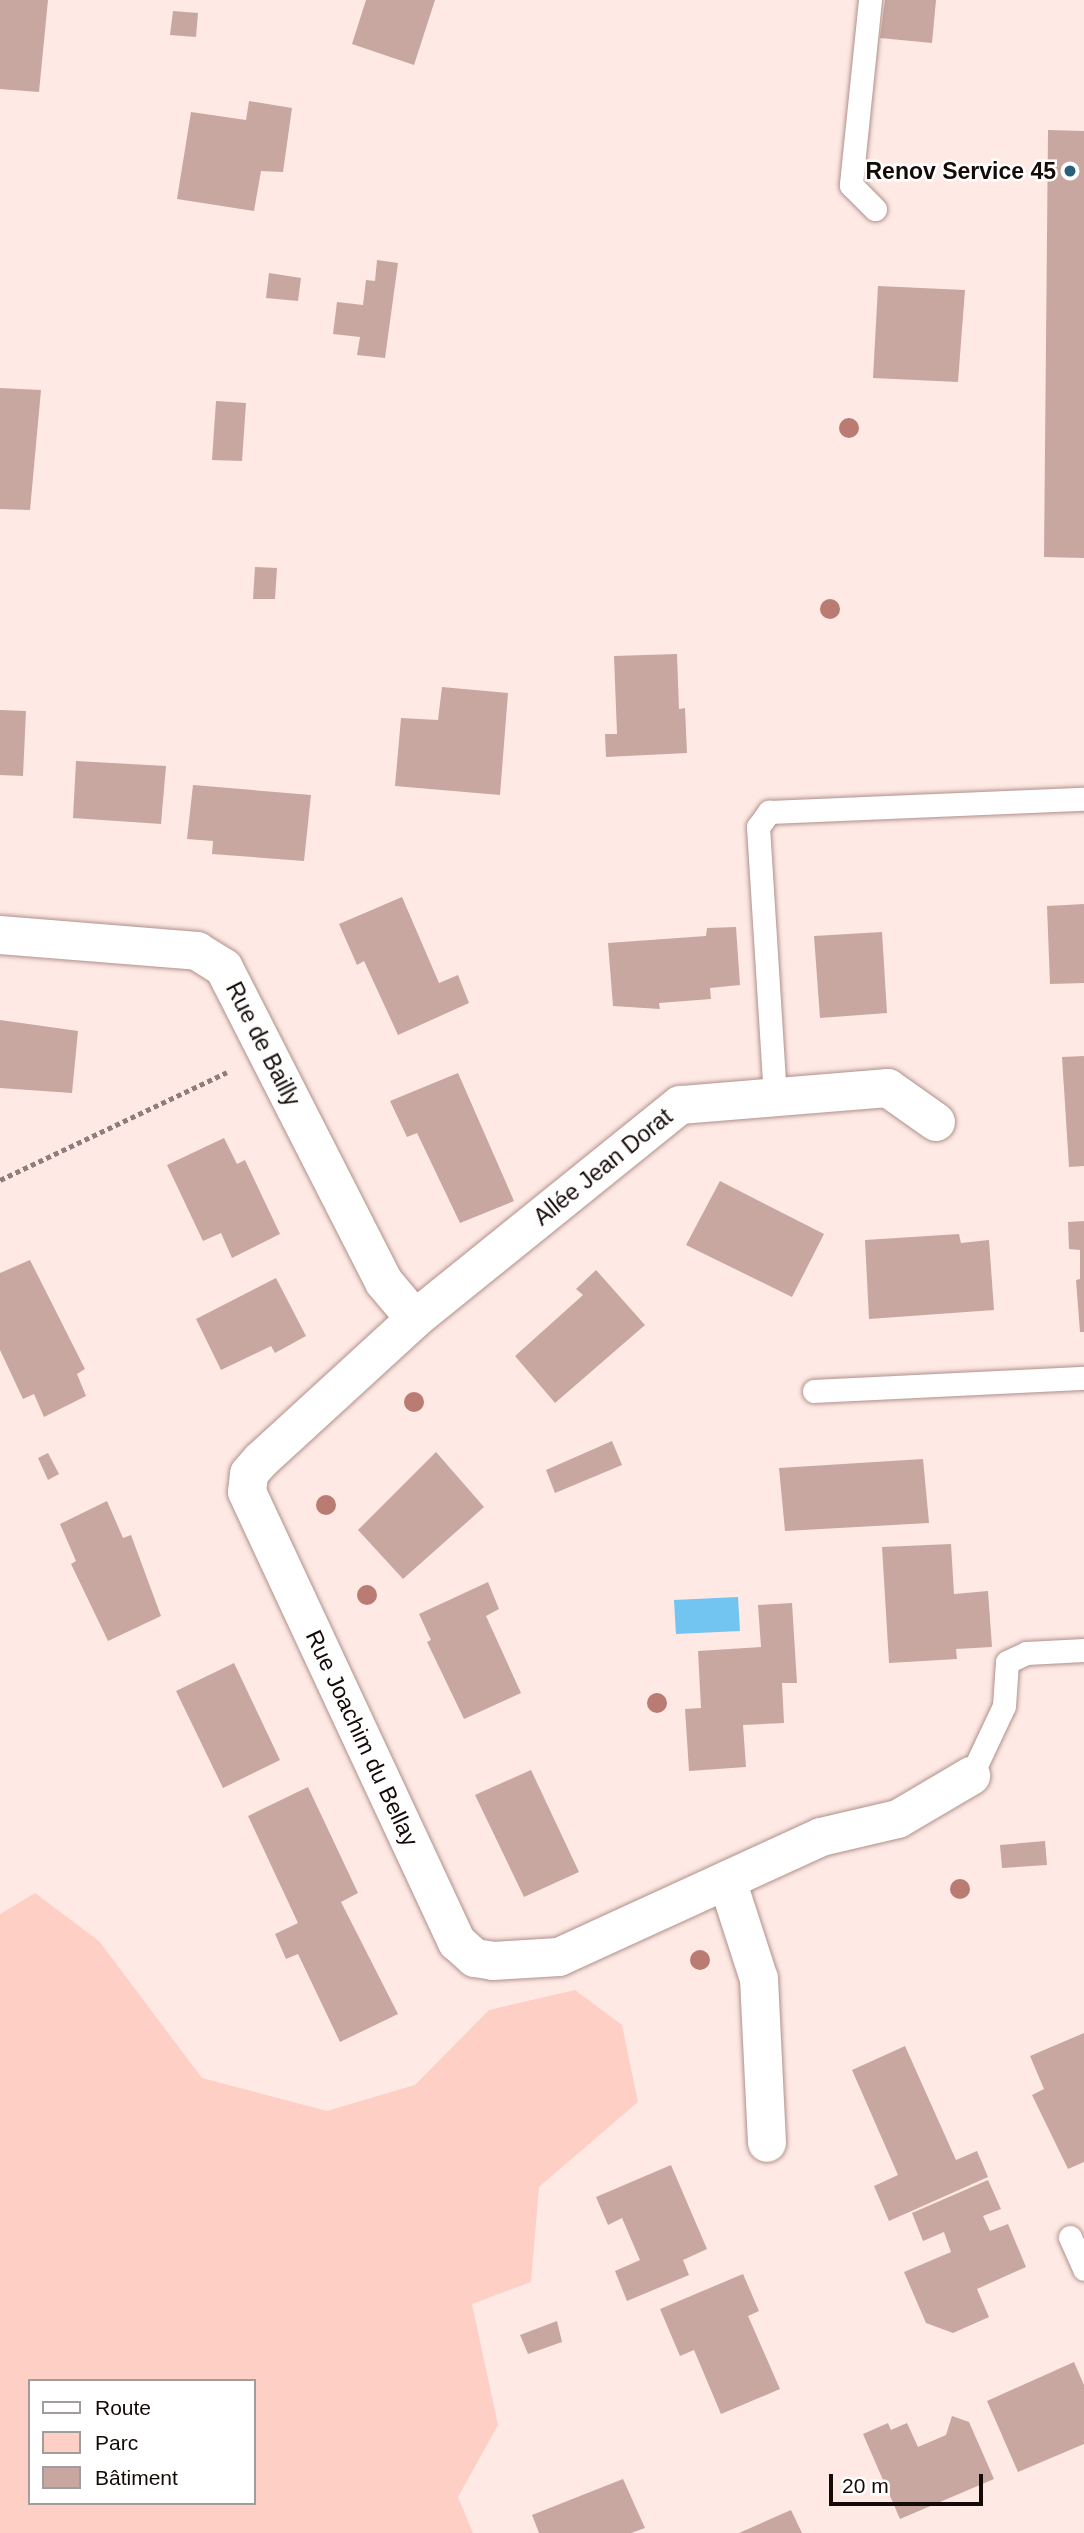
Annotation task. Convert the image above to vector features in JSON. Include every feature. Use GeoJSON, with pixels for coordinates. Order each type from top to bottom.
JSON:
{"type":"FeatureCollection","features":[{"type":"Feature","properties":{"kind":"street","name":"Rue de Bailly"},"geometry":{"type":"LineString","coordinates":[[0,934],[197,951],[211,957],[224,968],[384,1282],[415,1319]]}},
{"type":"Feature","properties":{"kind":"street","name":"Allée Jean Dorat"},"geometry":{"type":"LineString","coordinates":[[415,1319],[680,1105],[888,1088],[936,1122]]}},
{"type":"Feature","properties":{"kind":"street","name":"Rue Joachim du Bellay"},"geometry":{"type":"LineString","coordinates":[[415,1319],[261,1460],[249,1474],[247,1492],[457,1942],[475,1958],[493,1961],[559,1957],[821,1838],[898,1819],[971,1776]]}},
{"type":"Feature","properties":{"kind":"street"},"geometry":{"type":"LineString","coordinates":[[727,1880],[759,1979],[767,2143]]}},
{"type":"Feature","properties":{"kind":"lane"},"geometry":{"type":"LineString","coordinates":[[870,0],[850,185],[875,209]]}},
{"type":"Feature","properties":{"kind":"lane"},"geometry":{"type":"LineString","coordinates":[[775,1097],[758,827],[769,812],[1084,799]]}},
{"type":"Feature","properties":{"kind":"lane"},"geometry":{"type":"LineString","coordinates":[[814,1391],[1084,1378]]}},
{"type":"Feature","properties":{"kind":"lane"},"geometry":{"type":"LineString","coordinates":[[971,1776],[1004,1706],[1007,1662],[1026,1653],[1084,1650]]}},
{"type":"Feature","properties":{"kind":"lane"},"geometry":{"type":"LineString","coordinates":[[1070,2237],[1084,2269]]}},
{"type":"Feature","properties":{"kind":"path"},"geometry":{"type":"LineString","coordinates":[[0,1180],[267,1053]]}},
{"type":"Feature","properties":{"kind":"green space"},"geometry":{"type":"Polygon","coordinates":[[[35,1893],[99,1941],[202,2078],[327,2111],[415,2085],[489,2010],[575,1990],[622,2025],[638,2102],[539,2187],[531,2282],[472,2304],[498,2425],[458,2497],[473,2533],[0,2533],[0,1914],[35,1893]]]}},
{"type":"Feature","properties":{"kind":"water"},"geometry":{"type":"Polygon","coordinates":[[[738,1597],[740,1631],[676,1634],[674,1600],[738,1597]]]}},
{"type":"Feature","properties":{"kind":"building"},"geometry":{"type":"Polygon","coordinates":[[[0,0],[48,0],[39,92],[0,89],[0,0]]]}},
{"type":"Feature","properties":{"kind":"building"},"geometry":{"type":"Polygon","coordinates":[[[366,0],[435,0],[414,65],[352,44],[366,0]]]}},
{"type":"Feature","properties":{"kind":"building"},"geometry":{"type":"Polygon","coordinates":[[[885,0],[936,0],[932,43],[880,38],[885,0]]]}},
{"type":"Feature","properties":{"kind":"building"},"geometry":{"type":"Polygon","coordinates":[[[173,11],[198,13],[196,37],[170,35],[173,11]]]}},
{"type":"Feature","properties":{"kind":"building"},"geometry":{"type":"Polygon","coordinates":[[[249,101],[292,108],[283,172],[261,171],[254,211],[177,199],[191,112],[246,120],[249,101]]]}},
{"type":"Feature","properties":{"kind":"building"},"geometry":{"type":"Polygon","coordinates":[[[1048,130],[1084,131],[1084,558],[1044,557],[1048,130]]]}},
{"type":"Feature","properties":{"kind":"building"},"geometry":{"type":"Polygon","coordinates":[[[377,260],[398,263],[385,358],[357,355],[360,337],[333,334],[337,302],[363,305],[366,280],[375,281],[377,260]]]}},
{"type":"Feature","properties":{"kind":"building"},"geometry":{"type":"Polygon","coordinates":[[[269,273],[301,278],[298,301],[266,298],[269,273]]]}},
{"type":"Feature","properties":{"kind":"building"},"geometry":{"type":"Polygon","coordinates":[[[878,286],[965,290],[958,382],[873,378],[878,286]]]}},
{"type":"Feature","properties":{"kind":"building"},"geometry":{"type":"Polygon","coordinates":[[[0,388],[41,390],[30,510],[0,509],[0,388]]]}},
{"type":"Feature","properties":{"kind":"building"},"geometry":{"type":"Polygon","coordinates":[[[216,401],[246,403],[242,461],[212,460],[216,401]]]}},
{"type":"Feature","properties":{"kind":"building"},"geometry":{"type":"Polygon","coordinates":[[[255,567],[277,568],[275,599],[253,599],[255,567]]]}},
{"type":"Feature","properties":{"kind":"building"},"geometry":{"type":"Polygon","coordinates":[[[677,654],[679,709],[685,708],[687,753],[606,757],[605,734],[617,734],[614,656],[677,654]]]}},
{"type":"Feature","properties":{"kind":"building"},"geometry":{"type":"Polygon","coordinates":[[[442,687],[508,693],[500,795],[395,786],[401,718],[438,720],[442,687]]]}},
{"type":"Feature","properties":{"kind":"building"},"geometry":{"type":"Polygon","coordinates":[[[0,710],[26,711],[23,776],[0,775],[0,710]]]}},
{"type":"Feature","properties":{"kind":"building"},"geometry":{"type":"Polygon","coordinates":[[[76,761],[166,766],[161,824],[73,818],[76,761]]]}},
{"type":"Feature","properties":{"kind":"building"},"geometry":{"type":"Polygon","coordinates":[[[193,785],[311,795],[304,861],[212,854],[213,841],[187,839],[193,785]]]}},
{"type":"Feature","properties":{"kind":"building"},"geometry":{"type":"Polygon","coordinates":[[[402,897],[439,983],[458,975],[469,1003],[398,1035],[364,961],[357,965],[339,924],[402,897]]]}},
{"type":"Feature","properties":{"kind":"building"},"geometry":{"type":"Polygon","coordinates":[[[1084,904],[1084,983],[1050,984],[1047,906],[1084,904]]]}},
{"type":"Feature","properties":{"kind":"building"},"geometry":{"type":"Polygon","coordinates":[[[736,927],[740,985],[710,988],[711,999],[659,1003],[660,1009],[613,1006],[608,943],[706,936],[707,928],[736,927]]]}},
{"type":"Feature","properties":{"kind":"building"},"geometry":{"type":"Polygon","coordinates":[[[882,932],[887,1013],[820,1018],[814,936],[882,932]]]}},
{"type":"Feature","properties":{"kind":"building"},"geometry":{"type":"Polygon","coordinates":[[[0,1020],[78,1031],[72,1093],[0,1088],[0,1020]]]}},
{"type":"Feature","properties":{"kind":"building"},"geometry":{"type":"Polygon","coordinates":[[[1084,1056],[1084,1166],[1069,1167],[1062,1057],[1084,1056]]]}},
{"type":"Feature","properties":{"kind":"building"},"geometry":{"type":"Polygon","coordinates":[[[458,1073],[514,1201],[460,1223],[417,1133],[407,1137],[390,1101],[458,1073]]]}},
{"type":"Feature","properties":{"kind":"building"},"geometry":{"type":"Polygon","coordinates":[[[224,1138],[237,1164],[245,1160],[280,1234],[232,1258],[221,1233],[203,1241],[167,1165],[224,1138]]]}},
{"type":"Feature","properties":{"kind":"building"},"geometry":{"type":"Polygon","coordinates":[[[720,1181],[824,1234],[792,1297],[686,1245],[720,1181]]]}},
{"type":"Feature","properties":{"kind":"building"},"geometry":{"type":"Polygon","coordinates":[[[1084,1221],[1084,1332],[1080,1332],[1076,1280],[1080,1279],[1080,1250],[1069,1249],[1068,1222],[1084,1221]]]}},
{"type":"Feature","properties":{"kind":"building"},"geometry":{"type":"Polygon","coordinates":[[[959,1234],[961,1243],[989,1240],[994,1310],[869,1319],[865,1240],[959,1234]]]}},
{"type":"Feature","properties":{"kind":"building"},"geometry":{"type":"Polygon","coordinates":[[[30,1260],[85,1369],[77,1374],[86,1396],[44,1417],[34,1394],[23,1399],[0,1350],[0,1273],[30,1260]]]}},
{"type":"Feature","properties":{"kind":"building"},"geometry":{"type":"Polygon","coordinates":[[[596,1270],[645,1325],[555,1403],[515,1356],[583,1295],[576,1289],[596,1270]]]}},
{"type":"Feature","properties":{"kind":"building"},"geometry":{"type":"Polygon","coordinates":[[[276,1278],[306,1336],[275,1353],[271,1346],[221,1370],[196,1319],[276,1278]]]}},
{"type":"Feature","properties":{"kind":"building"},"geometry":{"type":"Polygon","coordinates":[[[612,1441],[622,1465],[555,1493],[546,1470],[612,1441]]]}},
{"type":"Feature","properties":{"kind":"building"},"geometry":{"type":"Polygon","coordinates":[[[436,1452],[484,1507],[403,1579],[358,1530],[436,1452]]]}},
{"type":"Feature","properties":{"kind":"building"},"geometry":{"type":"Polygon","coordinates":[[[48,1453],[59,1474],[48,1480],[38,1458],[48,1453]]]}},
{"type":"Feature","properties":{"kind":"building"},"geometry":{"type":"Polygon","coordinates":[[[923,1459],[929,1523],[785,1531],[779,1468],[923,1459]]]}},
{"type":"Feature","properties":{"kind":"building"},"geometry":{"type":"Polygon","coordinates":[[[107,1501],[123,1538],[131,1535],[161,1616],[108,1641],[71,1564],[76,1561],[60,1524],[107,1501]]]}},
{"type":"Feature","properties":{"kind":"building"},"geometry":{"type":"Polygon","coordinates":[[[951,1544],[954,1594],[988,1591],[992,1647],[956,1649],[957,1659],[889,1663],[882,1547],[951,1544]]]}},
{"type":"Feature","properties":{"kind":"building"},"geometry":{"type":"Polygon","coordinates":[[[488,1582],[499,1609],[486,1616],[521,1693],[464,1719],[427,1642],[431,1640],[419,1614],[488,1582]]]}},
{"type":"Feature","properties":{"kind":"building"},"geometry":{"type":"Polygon","coordinates":[[[792,1603],[797,1683],[782,1683],[784,1723],[743,1725],[746,1767],[689,1771],[685,1709],[701,1708],[698,1651],[761,1647],[758,1605],[792,1603]]]}},
{"type":"Feature","properties":{"kind":"building"},"geometry":{"type":"Polygon","coordinates":[[[234,1663],[280,1760],[223,1788],[176,1691],[234,1663]]]}},
{"type":"Feature","properties":{"kind":"building"},"geometry":{"type":"Polygon","coordinates":[[[531,1770],[579,1872],[524,1897],[475,1795],[531,1770]]]}},
{"type":"Feature","properties":{"kind":"building"},"geometry":{"type":"Polygon","coordinates":[[[308,1787],[358,1893],[341,1902],[398,2014],[340,2042],[298,1954],[286,1959],[275,1934],[298,1923],[248,1816],[308,1787]]]}},
{"type":"Feature","properties":{"kind":"building"},"geometry":{"type":"Polygon","coordinates":[[[1045,1841],[1047,1865],[1002,1868],[1000,1845],[1045,1841]]]}},
{"type":"Feature","properties":{"kind":"building"},"geometry":{"type":"Polygon","coordinates":[[[1084,2033],[1084,2162],[1068,2169],[1032,2095],[1044,2089],[1030,2056],[1084,2033]]]}},
{"type":"Feature","properties":{"kind":"building"},"geometry":{"type":"Polygon","coordinates":[[[905,2046],[956,2160],[977,2151],[988,2177],[889,2221],[874,2186],[898,2175],[852,2070],[905,2046]]]}},
{"type":"Feature","properties":{"kind":"building"},"geometry":{"type":"Polygon","coordinates":[[[671,2165],[707,2249],[683,2260],[689,2275],[627,2301],[615,2271],[640,2260],[622,2218],[608,2225],[596,2197],[671,2165]]]}},
{"type":"Feature","properties":{"kind":"building"},"geometry":{"type":"Polygon","coordinates":[[[988,2180],[1001,2209],[983,2216],[990,2231],[1008,2224],[1026,2267],[977,2289],[989,2317],[953,2333],[926,2323],[904,2272],[951,2252],[944,2232],[923,2241],[912,2213],[988,2180]]]}},
{"type":"Feature","properties":{"kind":"building"},"geometry":{"type":"Polygon","coordinates":[[[743,2274],[759,2311],[748,2316],[780,2389],[721,2414],[694,2350],[680,2356],[660,2309],[743,2274]]]}},
{"type":"Feature","properties":{"kind":"building"},"geometry":{"type":"Polygon","coordinates":[[[557,2321],[562,2342],[528,2354],[520,2335],[557,2321]]]}},
{"type":"Feature","properties":{"kind":"building"},"geometry":{"type":"Polygon","coordinates":[[[1074,2362],[1084,2385],[1084,2444],[1018,2472],[987,2401],[1074,2362]]]}},
{"type":"Feature","properties":{"kind":"building"},"geometry":{"type":"Polygon","coordinates":[[[952,2416],[969,2422],[994,2479],[900,2519],[863,2434],[888,2423],[891,2430],[907,2423],[918,2447],[946,2435],[952,2416]]]}},
{"type":"Feature","properties":{"kind":"building"},"geometry":{"type":"Polygon","coordinates":[[[623,2479],[645,2528],[631,2533],[539,2533],[532,2515],[623,2479]]]}},
{"type":"Feature","properties":{"kind":"building"},"geometry":{"type":"Polygon","coordinates":[[[791,2510],[802,2533],[739,2533],[791,2510]]]}},
{"type":"Feature","properties":{"kind":"place","name":"Renov Service 45"},"geometry":{"type":"Point","coordinates":[1070,171]}}]}
